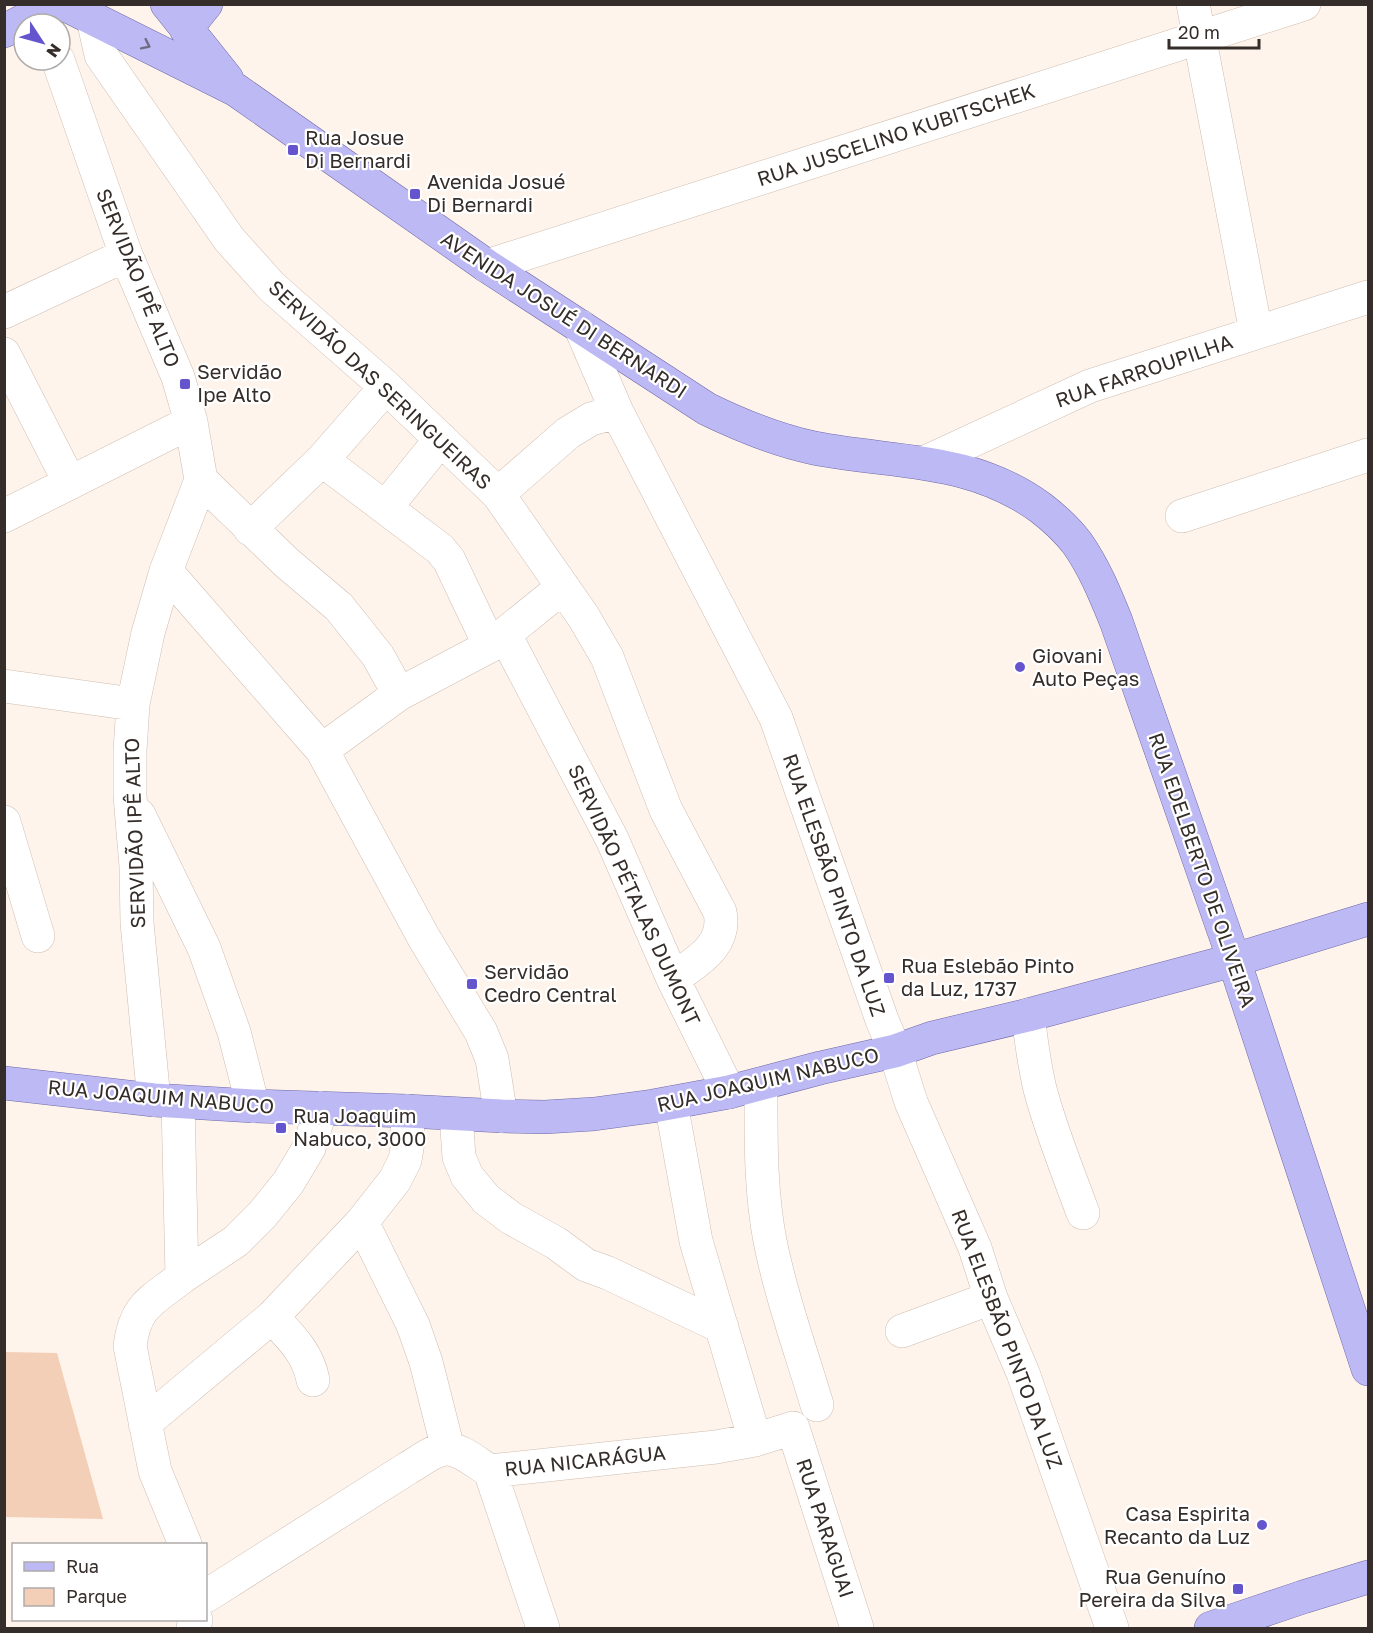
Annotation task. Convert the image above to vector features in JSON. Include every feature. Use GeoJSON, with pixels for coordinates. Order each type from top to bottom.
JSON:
{"type":"FeatureCollection","features":[{"type":"Feature","properties":{"kind":"main road"},"geometry":{"type":"LineString","coordinates":[[4,31],[57,4]]}},
{"type":"Feature","properties":{"kind":"main road","name":"AVENIDA JOSUÉ DI BERNARDI"},"geometry":{"type":"LineString","coordinates":[[64,4],[236,90],[488,266],[699,404],[740,425],[778,440],[816,448],[926,462]]}},
{"type":"Feature","properties":{"kind":"main road","name":"AVENIDA JOSUÉ DI BERNARDI"},"geometry":{"type":"LineString","coordinates":[[186,13],[236,90]]}},
{"type":"Feature","properties":{"kind":"main road","name":"RUA EDELBERTO DE OLIVEIRA"},"geometry":{"type":"LineString","coordinates":[[926,462],[991,479],[1024,495],[1053,518],[1076,542],[1095,571],[1116,621],[1234,960],[1368,1369]]}},
{"type":"Feature","properties":{"kind":"main road","name":"RUA JOAQUIM NABUCO"},"geometry":{"type":"LineString","coordinates":[[6,1078],[166,1101],[501,1116],[545,1117],[594,1114],[729,1092],[895,1051],[932,1038],[1234,960],[1368,919]]}},
{"type":"Feature","properties":{"kind":"main road"},"geometry":{"type":"LineString","coordinates":[[1211,1629],[1368,1577]]}},
{"type":"Feature","properties":{"kind":"street"},"geometry":{"type":"LineString","coordinates":[[1193,4],[1256,332]]}},
{"type":"Feature","properties":{"kind":"street","name":"RUA JUSCELINO KUBITSCHEK"},"geometry":{"type":"LineString","coordinates":[[488,266],[1304,4]]}},
{"type":"Feature","properties":{"kind":"street","name":"SERVIDÃO DAS SERINGUEIRAS"},"geometry":{"type":"LineString","coordinates":[[93,19],[101,55],[229,239],[272,288],[386,387],[498,494],[584,616],[606,657],[666,810],[720,912],[721,927],[715,944],[673,979]]}},
{"type":"Feature","properties":{"kind":"street","name":"SERVIDÃO IPÊ ALTO"},"geometry":{"type":"LineString","coordinates":[[62,72],[126,255],[178,377],[191,423],[201,480],[166,571],[147,633],[134,704],[130,751],[130,796],[136,866],[136,923],[166,1101],[182,1276]]}},
{"type":"Feature","properties":{"kind":"street"},"geometry":{"type":"LineString","coordinates":[[4,312],[126,255]]}},
{"type":"Feature","properties":{"kind":"street","name":"RUA FARROUPILHA"},"geometry":{"type":"LineString","coordinates":[[926,462],[1090,386],[1368,297]]}},
{"type":"Feature","properties":{"kind":"street","name":"RUA ELESBÃO PINTO DA LUZ"},"geometry":{"type":"LineString","coordinates":[[580,326],[617,412],[776,718],[882,1020],[895,1051],[911,1102],[975,1248],[991,1298],[1023,1373],[1112,1629]]}},
{"type":"Feature","properties":{"kind":"street"},"geometry":{"type":"LineString","coordinates":[[4,354],[70,483]]}},
{"type":"Feature","properties":{"kind":"street"},"geometry":{"type":"LineString","coordinates":[[250,529],[322,459],[386,387]]}},
{"type":"Feature","properties":{"kind":"street"},"geometry":{"type":"LineString","coordinates":[[498,494],[568,433],[591,419],[617,412]]}},
{"type":"Feature","properties":{"kind":"street"},"geometry":{"type":"LineString","coordinates":[[4,516],[191,423]]}},
{"type":"Feature","properties":{"kind":"street"},"geometry":{"type":"LineString","coordinates":[[386,507],[441,439]]}},
{"type":"Feature","properties":{"kind":"street"},"geometry":{"type":"LineString","coordinates":[[1182,516],[1368,455]]}},
{"type":"Feature","properties":{"kind":"street","name":"SERVIDÃO PÉTALAS DUMONT"},"geometry":{"type":"LineString","coordinates":[[322,459],[440,549],[449,560],[612,839],[673,979],[729,1092]]}},
{"type":"Feature","properties":{"kind":"street"},"geometry":{"type":"LineString","coordinates":[[201,480],[250,529],[339,607],[378,656],[399,694]]}},
{"type":"Feature","properties":{"kind":"street"},"geometry":{"type":"LineString","coordinates":[[166,571],[322,750],[424,939],[481,1032],[492,1059],[501,1116]]}},
{"type":"Feature","properties":{"kind":"street"},"geometry":{"type":"LineString","coordinates":[[322,750],[399,694],[497,640],[563,587]]}},
{"type":"Feature","properties":{"kind":"street"},"geometry":{"type":"LineString","coordinates":[[4,686],[134,704]]}},
{"type":"Feature","properties":{"kind":"street"},"geometry":{"type":"LineString","coordinates":[[130,796],[204,948],[234,1032],[253,1106]]}},
{"type":"Feature","properties":{"kind":"street"},"geometry":{"type":"LineString","coordinates":[[4,822],[38,936]]}},
{"type":"Feature","properties":{"kind":"street"},"geometry":{"type":"LineString","coordinates":[[1028,1015],[1033,1057],[1050,1125],[1083,1214]]}},
{"type":"Feature","properties":{"kind":"street"},"geometry":{"type":"LineString","coordinates":[[761,1084],[764,1197],[770,1241],[781,1286],[817,1405]]}},
{"type":"Feature","properties":{"kind":"street"},"geometry":{"type":"LineString","coordinates":[[671,1103],[696,1241],[755,1440]]}},
{"type":"Feature","properties":{"kind":"street"},"geometry":{"type":"LineString","coordinates":[[184,1543],[154,1472],[130,1346],[132,1329],[140,1311],[182,1276],[236,1241],[262,1215],[288,1183],[309,1148],[321,1108]]}},
{"type":"Feature","properties":{"kind":"street"},"geometry":{"type":"LineString","coordinates":[[145,1423],[272,1317],[362,1222],[395,1180],[405,1160],[408,1142],[407,1111]]}},
{"type":"Feature","properties":{"kind":"street"},"geometry":{"type":"LineString","coordinates":[[456,1114],[459,1157],[467,1176],[486,1199],[512,1218],[556,1243],[586,1265],[608,1273],[722,1327]]}},
{"type":"Feature","properties":{"kind":"street"},"geometry":{"type":"LineString","coordinates":[[207,1597],[408,1468],[448,1449],[426,1362],[413,1325],[362,1222]]}},
{"type":"Feature","properties":{"kind":"street"},"geometry":{"type":"LineString","coordinates":[[902,1331],[991,1298]]}},
{"type":"Feature","properties":{"kind":"street"},"geometry":{"type":"LineString","coordinates":[[272,1317],[305,1355],[313,1380]]}},
{"type":"Feature","properties":{"kind":"street","name":"RUA NICARÁGUA"},"geometry":{"type":"LineString","coordinates":[[448,1449],[464,1455],[490,1471],[716,1447],[755,1440],[793,1428]]}},
{"type":"Feature","properties":{"kind":"street","name":"RUA PARAGUAI"},"geometry":{"type":"LineString","coordinates":[[793,1428],[857,1629]]}},
{"type":"Feature","properties":{"kind":"street"},"geometry":{"type":"LineString","coordinates":[[490,1471],[543,1629]]}},
{"type":"Feature","properties":{"kind":"green space"},"geometry":{"type":"Polygon","coordinates":[[[5,1352],[57,1353],[103,1519],[5,1517],[5,1352]]]}},
{"type":"Feature","properties":{"kind":"place","name":"Rua Josue Di Bernardi"},"geometry":{"type":"Point","coordinates":[293,150]}},
{"type":"Feature","properties":{"kind":"place","name":"Avenida Josué Di Bernardi"},"geometry":{"type":"Point","coordinates":[415,194]}},
{"type":"Feature","properties":{"kind":"place","name":"Servidão Ipe Alto"},"geometry":{"type":"Point","coordinates":[185,384]}},
{"type":"Feature","properties":{"kind":"place","name":"Giovani Auto Peças"},"geometry":{"type":"Point","coordinates":[1020,667]}},
{"type":"Feature","properties":{"kind":"place","name":"Rua Eslebão Pinto da Luz, 1737"},"geometry":{"type":"Point","coordinates":[889,978]}},
{"type":"Feature","properties":{"kind":"place","name":"Servidão Cedro Central"},"geometry":{"type":"Point","coordinates":[472,984]}},
{"type":"Feature","properties":{"kind":"place","name":"Rua Joaquim Nabuco, 3000"},"geometry":{"type":"Point","coordinates":[281,1128]}},
{"type":"Feature","properties":{"kind":"place","name":"Casa Espirita Recanto da Luz"},"geometry":{"type":"Point","coordinates":[1262,1525]}},
{"type":"Feature","properties":{"kind":"place","name":"Rua Genuíno Pereira da Silva"},"geometry":{"type":"Point","coordinates":[1238,1589]}}]}
